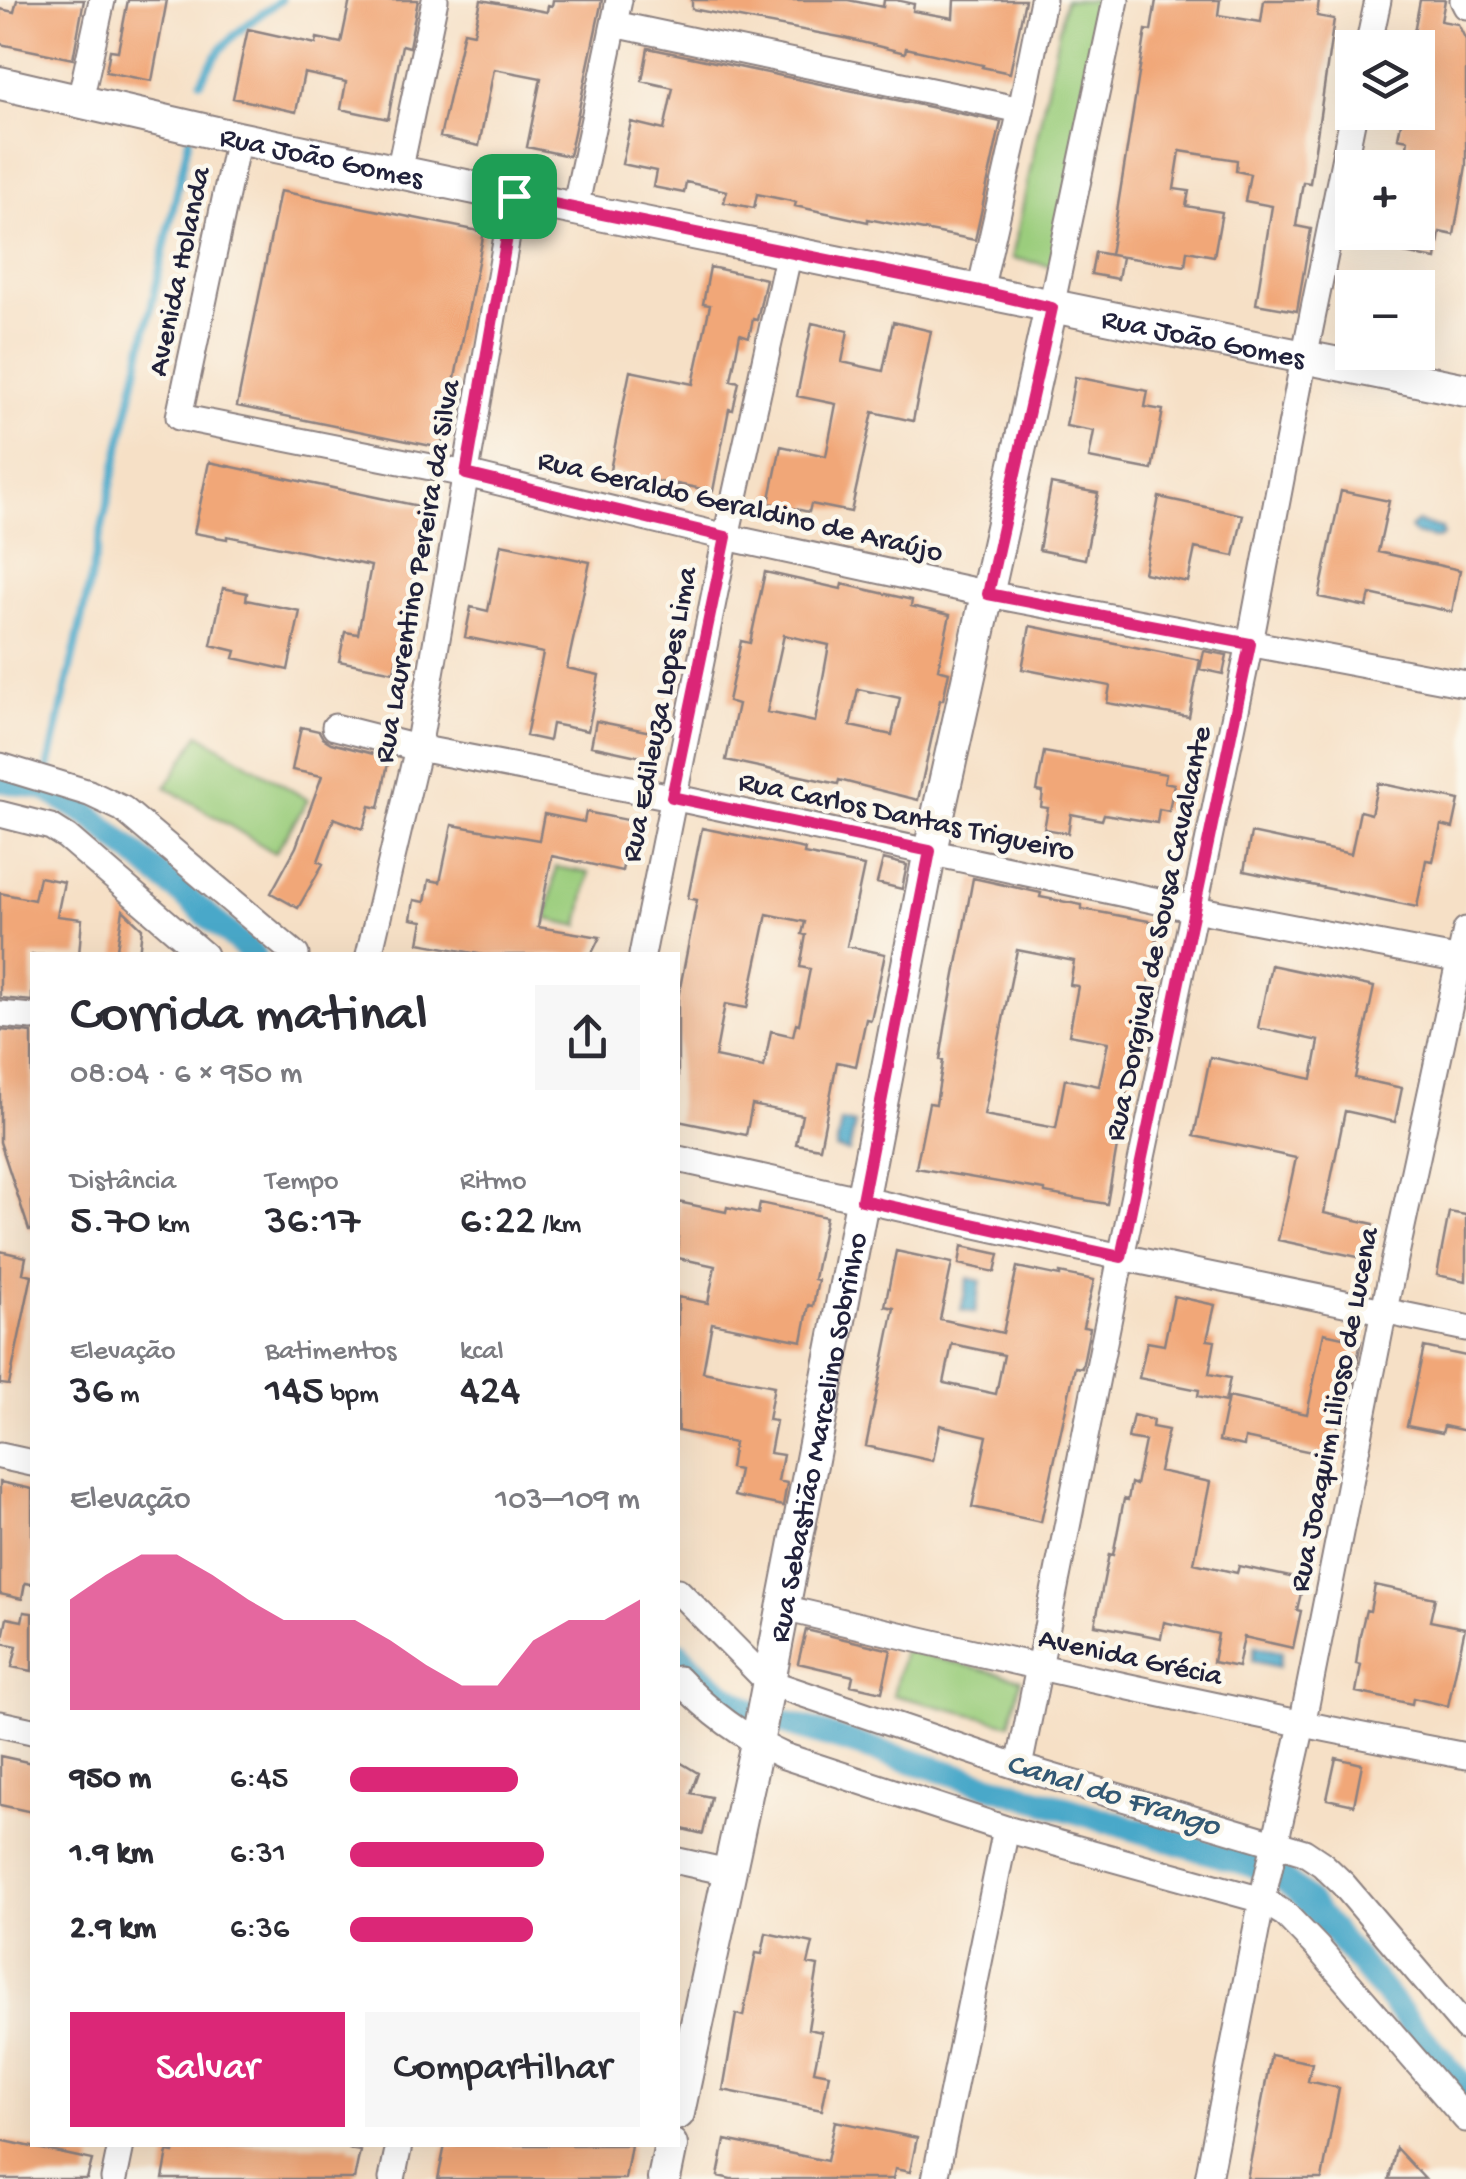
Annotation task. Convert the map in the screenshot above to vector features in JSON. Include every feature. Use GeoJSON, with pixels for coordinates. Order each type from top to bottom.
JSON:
{"type":"FeatureCollection","features":[{"type":"Feature","properties":{"kind":"street"},"geometry":{"type":"LineString","coordinates":[[80,101],[102,0]]}},
{"type":"Feature","properties":{"kind":"street"},"geometry":{"type":"LineString","coordinates":[[399,172],[435,0]]}},
{"type":"Feature","properties":{"kind":"street"},"geometry":{"type":"LineString","coordinates":[[980,291],[1042,0]]}},
{"type":"Feature","properties":{"kind":"street"},"geometry":{"type":"LineString","coordinates":[[1052,308],[1116,0]]}},
{"type":"Feature","properties":{"kind":"street"},"geometry":{"type":"LineString","coordinates":[[1372,30],[1378,0]]}},
{"type":"Feature","properties":{"kind":"street"},"geometry":{"type":"LineString","coordinates":[[575,209],[616,12],[1021,110]]}},
{"type":"Feature","properties":{"kind":"street","name":"Rua João Gomes"},"geometry":{"type":"LineString","coordinates":[[0,83],[575,209],[1466,390]]}},
{"type":"Feature","properties":{"kind":"street","name":"Rua Dorgival de Sousa Cavalcante"},"geometry":{"type":"LineString","coordinates":[[1019,1766],[1250,644],[1350,130]]}},
{"type":"Feature","properties":{"kind":"street","name":"Avenida Holanda"},"geometry":{"type":"LineString","coordinates":[[178,417],[238,138]]}},
{"type":"Feature","properties":{"kind":"street","name":"Rua Laurentino Pereira da Silva"},"geometry":{"type":"LineString","coordinates":[[370,952],[418,748],[514,196]]}},
{"type":"Feature","properties":{"kind":"street","name":"Rua Edileuza Lopes Lima"},"geometry":{"type":"LineString","coordinates":[[643,952],[788,252]]}},
{"type":"Feature","properties":{"kind":"street","name":"Rua Sebastião Marcelino Sobrinho"},"geometry":{"type":"LineString","coordinates":[[680,2103],[757,1743],[930,851],[1052,308]]}},
{"type":"Feature","properties":{"kind":"street","name":"Rua Geraldo Geraldino de Araújo"},"geometry":{"type":"LineString","coordinates":[[178,417],[466,474],[726,537],[988,594],[1466,684]]}},
{"type":"Feature","properties":{"kind":"street","name":"Rua Carlos Dantas Trigueiro"},"geometry":{"type":"LineString","coordinates":[[335,727],[418,748],[1463,961]]}},
{"type":"Feature","properties":{"kind":"street"},"geometry":{"type":"LineString","coordinates":[[0,766],[89,793],[123,810],[292,952]]}},
{"type":"Feature","properties":{"kind":"street"},"geometry":{"type":"LineString","coordinates":[[0,814],[51,827],[68,837],[201,952]]}},
{"type":"Feature","properties":{"kind":"street","name":"Rua Joaquim Lilioso de Lucena"},"geometry":{"type":"LineString","coordinates":[[1208,2179],[1262,1900],[1302,1725],[1384,1310],[1463,961],[1466,930]]}},
{"type":"Feature","properties":{"kind":"street"},"geometry":{"type":"LineString","coordinates":[[0,1014],[30,1017]]}},
{"type":"Feature","properties":{"kind":"street"},"geometry":{"type":"LineString","coordinates":[[680,1159],[1466,1328]]}},
{"type":"Feature","properties":{"kind":"street"},"geometry":{"type":"LineString","coordinates":[[0,1456],[30,1462]]}},
{"type":"Feature","properties":{"kind":"street"},"geometry":{"type":"LineString","coordinates":[[680,1593],[768,1682],[1019,1766],[1304,1852],[1343,1884],[1466,2028]]}},
{"type":"Feature","properties":{"kind":"street","name":"Avenida Grécia"},"geometry":{"type":"LineString","coordinates":[[783,1608],[1038,1668],[1466,1756]]}},
{"type":"Feature","properties":{"kind":"street"},"geometry":{"type":"LineString","coordinates":[[680,1682],[726,1724],[784,1756],[1006,1829],[1262,1900],[1285,1914],[1317,1947],[1466,2119]]}},
{"type":"Feature","properties":{"kind":"street"},"geometry":{"type":"LineString","coordinates":[[0,1724],[30,1731]]}},
{"type":"Feature","properties":{"kind":"street"},"geometry":{"type":"LineString","coordinates":[[936,2179],[1006,1829]]}},
{"type":"Feature","properties":{"kind":"street"},"geometry":{"type":"LineString","coordinates":[[680,1861],[728,1872]]}},
{"type":"Feature","properties":{"kind":"street"},"geometry":{"type":"LineString","coordinates":[[114,2179],[121,2147]]}},
{"type":"Feature","properties":{"kind":"street"},"geometry":{"type":"LineString","coordinates":[[392,2179],[399,2147]]}},
{"type":"Feature","properties":{"kind":"street"},"geometry":{"type":"LineString","coordinates":[[664,2179],[671,2147]]}},
{"type":"Feature","properties":{"kind":"green space"},"geometry":{"type":"Polygon","coordinates":[[[1065,0],[1112,0],[1058,267],[1012,258],[1065,0]]]}},
{"type":"Feature","properties":{"kind":"green space"},"geometry":{"type":"Polygon","coordinates":[[[199,734],[308,800],[275,853],[166,787],[199,734]]]}},
{"type":"Feature","properties":{"kind":"green space"},"geometry":{"type":"Polygon","coordinates":[[[556,867],[589,873],[579,926],[547,919],[556,867]]]}},
{"type":"Feature","properties":{"kind":"green space"},"geometry":{"type":"Polygon","coordinates":[[[904,1650],[1021,1679],[1010,1724],[893,1695],[904,1650]]]}},
{"type":"Feature","properties":{"kind":"water"},"geometry":{"type":"Polygon","coordinates":[[[1417,522],[1442,528],[1443,536],[1438,539],[1414,534],[1410,528],[1417,522]]]}},
{"type":"Feature","properties":{"kind":"water"},"geometry":{"type":"Polygon","coordinates":[[[841,1122],[855,1124],[849,1152],[836,1149],[841,1122]]]}},
{"type":"Feature","properties":{"kind":"water"},"geometry":{"type":"Polygon","coordinates":[[[968,1278],[981,1281],[975,1313],[961,1310],[968,1278]]]}},
{"type":"Feature","properties":{"kind":"water"},"geometry":{"type":"Polygon","coordinates":[[[1255,1646],[1282,1652],[1279,1667],[1252,1661],[1255,1646]]]}},
{"type":"Feature","properties":{"kind":"building"},"geometry":{"type":"Polygon","coordinates":[[[17,0],[84,0],[73,59],[0,44],[0,9],[14,12],[17,0]]]}},
{"type":"Feature","properties":{"kind":"building"},"geometry":{"type":"Polygon","coordinates":[[[128,0],[167,0],[152,81],[106,72],[110,50],[118,51],[128,0]]]}},
{"type":"Feature","properties":{"kind":"building"},"geometry":{"type":"Polygon","coordinates":[[[350,0],[418,0],[409,47],[402,45],[388,119],[341,109],[346,82],[304,73],[296,112],[233,98],[248,29],[316,44],[317,38],[341,43],[350,0]]]}},
{"type":"Feature","properties":{"kind":"building"},"geometry":{"type":"Polygon","coordinates":[[[481,0],[547,12],[553,0],[602,0],[569,156],[527,147],[541,78],[494,69],[479,146],[440,137],[464,31],[474,33],[481,0]]]}},
{"type":"Feature","properties":{"kind":"building"},"geometry":{"type":"Polygon","coordinates":[[[692,0],[848,0],[883,7],[884,0],[896,0],[914,4],[913,11],[953,18],[954,0],[1025,0],[1010,73],[906,48],[905,53],[692,9],[692,0]]]}},
{"type":"Feature","properties":{"kind":"building"},"geometry":{"type":"Polygon","coordinates":[[[1156,0],[1220,0],[1218,15],[1261,22],[1264,0],[1319,0],[1317,16],[1334,19],[1310,183],[1303,182],[1296,226],[1311,229],[1297,311],[1256,304],[1272,206],[1245,201],[1250,174],[1236,171],[1237,160],[1180,151],[1174,189],[1189,191],[1186,206],[1222,212],[1214,256],[1187,251],[1185,266],[1110,255],[1146,30],[1151,31],[1156,0]]]}},
{"type":"Feature","properties":{"kind":"building"},"geometry":{"type":"Polygon","coordinates":[[[1420,0],[1445,0],[1441,21],[1458,24],[1466,40],[1466,166],[1454,235],[1440,232],[1436,259],[1388,250],[1435,250],[1435,150],[1407,150],[1408,140],[1398,138],[1400,130],[1435,130],[1435,30],[1414,30],[1420,0]]]}},
{"type":"Feature","properties":{"kind":"building"},"geometry":{"type":"Polygon","coordinates":[[[648,48],[1001,122],[975,240],[868,222],[757,194],[754,208],[724,202],[727,191],[686,182],[684,193],[653,187],[656,171],[622,164],[631,122],[664,130],[673,88],[642,81],[648,48]]]}},
{"type":"Feature","properties":{"kind":"building"},"geometry":{"type":"Polygon","coordinates":[[[280,191],[484,232],[441,448],[237,406],[280,191]]]}},
{"type":"Feature","properties":{"kind":"building"},"geometry":{"type":"Polygon","coordinates":[[[1095,252],[1122,257],[1118,279],[1091,274],[1095,252]]]}},
{"type":"Feature","properties":{"kind":"building"},"geometry":{"type":"Polygon","coordinates":[[[710,267],[766,279],[749,337],[740,334],[731,380],[739,382],[733,410],[729,409],[713,491],[610,470],[630,371],[693,384],[710,305],[703,304],[710,267]]]}},
{"type":"Feature","properties":{"kind":"building"},"geometry":{"type":"Polygon","coordinates":[[[893,322],[931,331],[913,421],[873,412],[851,512],[811,504],[809,512],[769,503],[781,446],[826,456],[836,404],[797,396],[812,323],[848,331],[842,362],[883,371],[893,322]]]}},
{"type":"Feature","properties":{"kind":"building"},"geometry":{"type":"Polygon","coordinates":[[[1075,377],[1148,391],[1145,407],[1163,410],[1152,470],[1089,458],[1094,431],[1066,426],[1075,377]]]}},
{"type":"Feature","properties":{"kind":"building"},"geometry":{"type":"Polygon","coordinates":[[[209,462],[428,508],[394,672],[339,661],[345,632],[358,634],[371,566],[227,536],[194,533],[209,462]]]}},
{"type":"Feature","properties":{"kind":"building"},"geometry":{"type":"Polygon","coordinates":[[[1051,484],[1098,493],[1085,559],[1039,550],[1051,484]]]}},
{"type":"Feature","properties":{"kind":"building"},"geometry":{"type":"Polygon","coordinates":[[[1341,491],[1389,501],[1378,552],[1460,570],[1452,612],[1370,594],[1367,607],[1319,597],[1341,491]]]}},
{"type":"Feature","properties":{"kind":"building"},"geometry":{"type":"Polygon","coordinates":[[[1159,497],[1243,515],[1234,556],[1195,548],[1188,582],[1144,573],[1159,497]]]}},
{"type":"Feature","properties":{"kind":"building"},"geometry":{"type":"Polygon","coordinates":[[[501,544],[590,562],[567,668],[599,675],[588,731],[552,724],[549,741],[526,736],[543,653],[465,637],[471,607],[488,611],[501,544]]]}},
{"type":"Feature","properties":{"kind":"building"},"geometry":{"type":"Polygon","coordinates":[[[765,572],[912,600],[911,606],[950,615],[938,669],[949,672],[918,800],[839,780],[838,784],[726,760],[738,704],[728,701],[741,641],[750,643],[765,572]],[[784,635],[767,712],[815,722],[829,645],[784,635]],[[858,689],[850,726],[892,735],[900,698],[858,689]]]}},
{"type":"Feature","properties":{"kind":"building"},"geometry":{"type":"Polygon","coordinates":[[[223,588],[247,593],[246,600],[300,611],[288,670],[234,658],[236,651],[211,645],[223,588]]]}},
{"type":"Feature","properties":{"kind":"building"},"geometry":{"type":"Polygon","coordinates":[[[1030,626],[1200,660],[1189,717],[1107,703],[1110,686],[1022,669],[1030,626]]]}},
{"type":"Feature","properties":{"kind":"building"},"geometry":{"type":"Polygon","coordinates":[[[1204,651],[1227,655],[1223,674],[1200,669],[1204,651]]]}},
{"type":"Feature","properties":{"kind":"building"},"geometry":{"type":"Polygon","coordinates":[[[596,721],[656,733],[651,759],[591,746],[596,721]]]}},
{"type":"Feature","properties":{"kind":"building"},"geometry":{"type":"Polygon","coordinates":[[[301,727],[319,731],[331,743],[389,758],[379,808],[370,806],[363,829],[334,818],[318,861],[323,864],[298,908],[271,893],[296,847],[322,776],[292,770],[301,727]]]}},
{"type":"Feature","properties":{"kind":"building"},"geometry":{"type":"Polygon","coordinates":[[[1044,752],[1166,774],[1164,782],[1174,784],[1169,811],[1159,809],[1157,823],[1104,814],[1102,820],[1071,814],[1068,833],[1044,829],[1048,808],[1041,807],[1043,792],[1037,791],[1044,752]]]}},
{"type":"Feature","properties":{"kind":"building"},"geometry":{"type":"Polygon","coordinates":[[[1378,783],[1459,800],[1453,828],[1441,825],[1433,861],[1426,860],[1417,907],[1244,871],[1251,833],[1351,854],[1360,811],[1371,814],[1378,783]]]}},
{"type":"Feature","properties":{"kind":"building"},"geometry":{"type":"Polygon","coordinates":[[[586,812],[632,821],[622,871],[552,856],[538,927],[600,937],[592,952],[468,952],[419,943],[423,921],[411,919],[414,900],[425,902],[429,880],[440,882],[452,825],[539,840],[544,814],[584,822],[586,812]]]}},
{"type":"Feature","properties":{"kind":"building"},"geometry":{"type":"Polygon","coordinates":[[[702,828],[805,849],[804,854],[864,866],[847,946],[885,954],[856,1066],[837,1062],[820,1148],[796,1144],[802,1115],[752,1105],[746,1135],[680,1121],[680,988],[697,900],[688,898],[702,828]],[[767,914],[747,1008],[725,1004],[715,1057],[764,1067],[771,1031],[793,1036],[810,969],[800,967],[806,935],[802,934],[805,922],[767,914]]]}},
{"type":"Feature","properties":{"kind":"building"},"geometry":{"type":"Polygon","coordinates":[[[883,859],[907,865],[902,889],[877,883],[883,859]]]}},
{"type":"Feature","properties":{"kind":"building"},"geometry":{"type":"Polygon","coordinates":[[[39,877],[64,882],[57,916],[82,919],[79,952],[30,952],[30,1001],[0,998],[0,893],[34,900],[39,877]]]}},
{"type":"Feature","properties":{"kind":"building"},"geometry":{"type":"Polygon","coordinates":[[[973,878],[1041,893],[1040,897],[1082,905],[1082,909],[1160,923],[1107,1204],[916,1168],[929,1103],[936,1104],[943,1061],[940,1060],[973,878]],[[1017,950],[984,1115],[1056,1128],[1065,1079],[1099,1086],[1108,1042],[1069,1035],[1078,986],[1070,985],[1074,961],[1017,950]]]}},
{"type":"Feature","properties":{"kind":"building"},"geometry":{"type":"Polygon","coordinates":[[[123,910],[142,928],[139,952],[116,952],[123,910]]]}},
{"type":"Feature","properties":{"kind":"building"},"geometry":{"type":"Polygon","coordinates":[[[1271,965],[1374,987],[1355,1078],[1402,1088],[1395,1122],[1345,1111],[1324,1213],[1374,1224],[1367,1259],[1278,1240],[1296,1158],[1194,1136],[1210,1057],[1312,1079],[1319,1041],[1258,1028],[1271,965]]]}},
{"type":"Feature","properties":{"kind":"building"},"geometry":{"type":"Polygon","coordinates":[[[0,1030],[30,1033],[30,1230],[0,1142],[0,1030]]]}},
{"type":"Feature","properties":{"kind":"building"},"geometry":{"type":"Polygon","coordinates":[[[680,1202],[758,1214],[760,1203],[826,1217],[813,1306],[809,1305],[802,1341],[712,1323],[703,1372],[774,1386],[768,1420],[776,1421],[770,1453],[783,1455],[778,1481],[787,1483],[783,1506],[734,1496],[739,1470],[730,1468],[734,1443],[680,1431],[680,1297],[708,1303],[715,1266],[680,1258],[680,1202]]]}},
{"type":"Feature","properties":{"kind":"building"},"geometry":{"type":"Polygon","coordinates":[[[1449,1212],[1466,1215],[1466,1281],[1437,1275],[1449,1212]]]}},
{"type":"Feature","properties":{"kind":"building"},"geometry":{"type":"Polygon","coordinates":[[[962,1246],[999,1254],[995,1272],[959,1264],[962,1246]]]}},
{"type":"Feature","properties":{"kind":"building"},"geometry":{"type":"Polygon","coordinates":[[[0,1251],[26,1257],[23,1273],[30,1275],[30,1285],[9,1385],[0,1384],[0,1251]]]}},
{"type":"Feature","properties":{"kind":"building"},"geometry":{"type":"Polygon","coordinates":[[[896,1251],[952,1263],[940,1319],[1003,1333],[1017,1267],[1094,1280],[1083,1327],[1090,1328],[1082,1368],[1075,1367],[1041,1522],[972,1507],[987,1436],[940,1425],[933,1461],[866,1446],[894,1308],[885,1306],[896,1251]],[[952,1344],[944,1383],[996,1394],[1004,1355],[952,1344]]]}},
{"type":"Feature","properties":{"kind":"building"},"geometry":{"type":"Polygon","coordinates":[[[1174,1296],[1215,1305],[1207,1340],[1215,1341],[1209,1374],[1230,1378],[1225,1402],[1198,1396],[1199,1390],[1139,1378],[1147,1342],[1164,1345],[1174,1296]]]}},
{"type":"Feature","properties":{"kind":"building"},"geometry":{"type":"Polygon","coordinates":[[[1324,1333],[1361,1341],[1348,1410],[1341,1409],[1331,1456],[1245,1438],[1244,1446],[1219,1441],[1228,1397],[1307,1414],[1324,1333]]]}},
{"type":"Feature","properties":{"kind":"building"},"geometry":{"type":"Polygon","coordinates":[[[1424,1347],[1466,1356],[1466,1431],[1444,1426],[1442,1433],[1407,1426],[1424,1347]]]}},
{"type":"Feature","properties":{"kind":"building"},"geometry":{"type":"Polygon","coordinates":[[[1133,1415],[1153,1420],[1152,1427],[1168,1430],[1159,1471],[1210,1482],[1194,1563],[1237,1573],[1239,1566],[1304,1580],[1293,1648],[1244,1637],[1238,1667],[1213,1662],[1218,1634],[1164,1622],[1161,1638],[1095,1625],[1109,1554],[1113,1555],[1124,1499],[1128,1500],[1131,1483],[1136,1485],[1145,1441],[1128,1438],[1133,1415]]]}},
{"type":"Feature","properties":{"kind":"building"},"geometry":{"type":"Polygon","coordinates":[[[0,1482],[30,1489],[30,1584],[25,1583],[22,1599],[0,1594],[0,1482]]]}},
{"type":"Feature","properties":{"kind":"building"},"geometry":{"type":"Polygon","coordinates":[[[1375,1585],[1435,1598],[1430,1621],[1465,1628],[1448,1706],[1413,1698],[1412,1704],[1356,1692],[1361,1665],[1356,1664],[1360,1635],[1375,1585]]]}},
{"type":"Feature","properties":{"kind":"building"},"geometry":{"type":"Polygon","coordinates":[[[24,1612],[30,1613],[30,1671],[12,1667],[17,1646],[2,1643],[7,1618],[22,1621],[24,1612]]]}},
{"type":"Feature","properties":{"kind":"building"},"geometry":{"type":"Polygon","coordinates":[[[806,1630],[891,1650],[882,1692],[851,1685],[853,1676],[798,1663],[806,1630]]]}},
{"type":"Feature","properties":{"kind":"building"},"geometry":{"type":"Polygon","coordinates":[[[0,1756],[30,1763],[30,1812],[0,1805],[0,1756]]]}},
{"type":"Feature","properties":{"kind":"building"},"geometry":{"type":"Polygon","coordinates":[[[1336,1758],[1362,1764],[1354,1805],[1327,1799],[1336,1758]]]}},
{"type":"Feature","properties":{"kind":"building"},"geometry":{"type":"Polygon","coordinates":[[[680,1762],[698,1773],[691,1793],[711,1797],[703,1834],[680,1828],[680,1762]]]}},
{"type":"Feature","properties":{"kind":"building"},"geometry":{"type":"Polygon","coordinates":[[[766,1933],[813,1943],[808,1964],[818,1966],[808,2029],[822,2032],[814,2071],[829,2074],[822,2110],[723,2090],[736,2014],[743,2016],[756,1953],[762,1954],[766,1933]]]}},
{"type":"Feature","properties":{"kind":"building"},"geometry":{"type":"Polygon","coordinates":[[[1271,2055],[1312,2063],[1308,2081],[1339,2088],[1322,2179],[1247,2179],[1271,2055]]]}},
{"type":"Feature","properties":{"kind":"building"},"geometry":{"type":"Polygon","coordinates":[[[835,2121],[917,2138],[910,2172],[895,2169],[893,2179],[718,2176],[725,2140],[827,2161],[835,2121]]]}},
{"type":"Feature","properties":{"kind":"building"},"geometry":{"type":"Polygon","coordinates":[[[0,2140],[92,2160],[87,2179],[0,2179],[0,2140]]]}},
{"type":"Feature","properties":{"kind":"building"},"geometry":{"type":"Polygon","coordinates":[[[176,2147],[350,2147],[360,2151],[354,2179],[163,2179],[168,2152],[174,2153],[176,2147]]]}},
{"type":"Feature","properties":{"kind":"building"},"geometry":{"type":"Polygon","coordinates":[[[445,2147],[631,2147],[625,2179],[438,2179],[445,2147]]]}},
{"type":"Feature","properties":{"kind":"building"},"geometry":{"type":"Polygon","coordinates":[[[1396,2148],[1425,2179],[1389,2179],[1396,2148]]]}},
{"type":"Feature","properties":{"kind":"waterway"},"geometry":{"type":"LineString","coordinates":[[201,81],[226,44],[281,0]]}},
{"type":"Feature","properties":{"kind":"waterway"},"geometry":{"type":"LineString","coordinates":[[46,778],[189,138]]}},
{"type":"Feature","properties":{"kind":"waterway","name":"Canal do Frango"},"geometry":{"type":"LineString","coordinates":[[0,780],[44,788],[88,814],[250,952]]}},
{"type":"Feature","properties":{"kind":"waterway","name":"Canal do Frango"},"geometry":{"type":"LineString","coordinates":[[680,1655],[714,1687],[757,1714],[1261,1868],[1281,1878],[1301,1894],[1466,2089]]}},
{"type":"Feature","properties":{"kind":"route"},"geometry":{"type":"LineString","coordinates":[[514,196],[1052,308],[988,594],[1250,644],[1121,1257],[862,1200],[930,851],[672,797],[726,537],[466,474],[514,196]]}}]}
